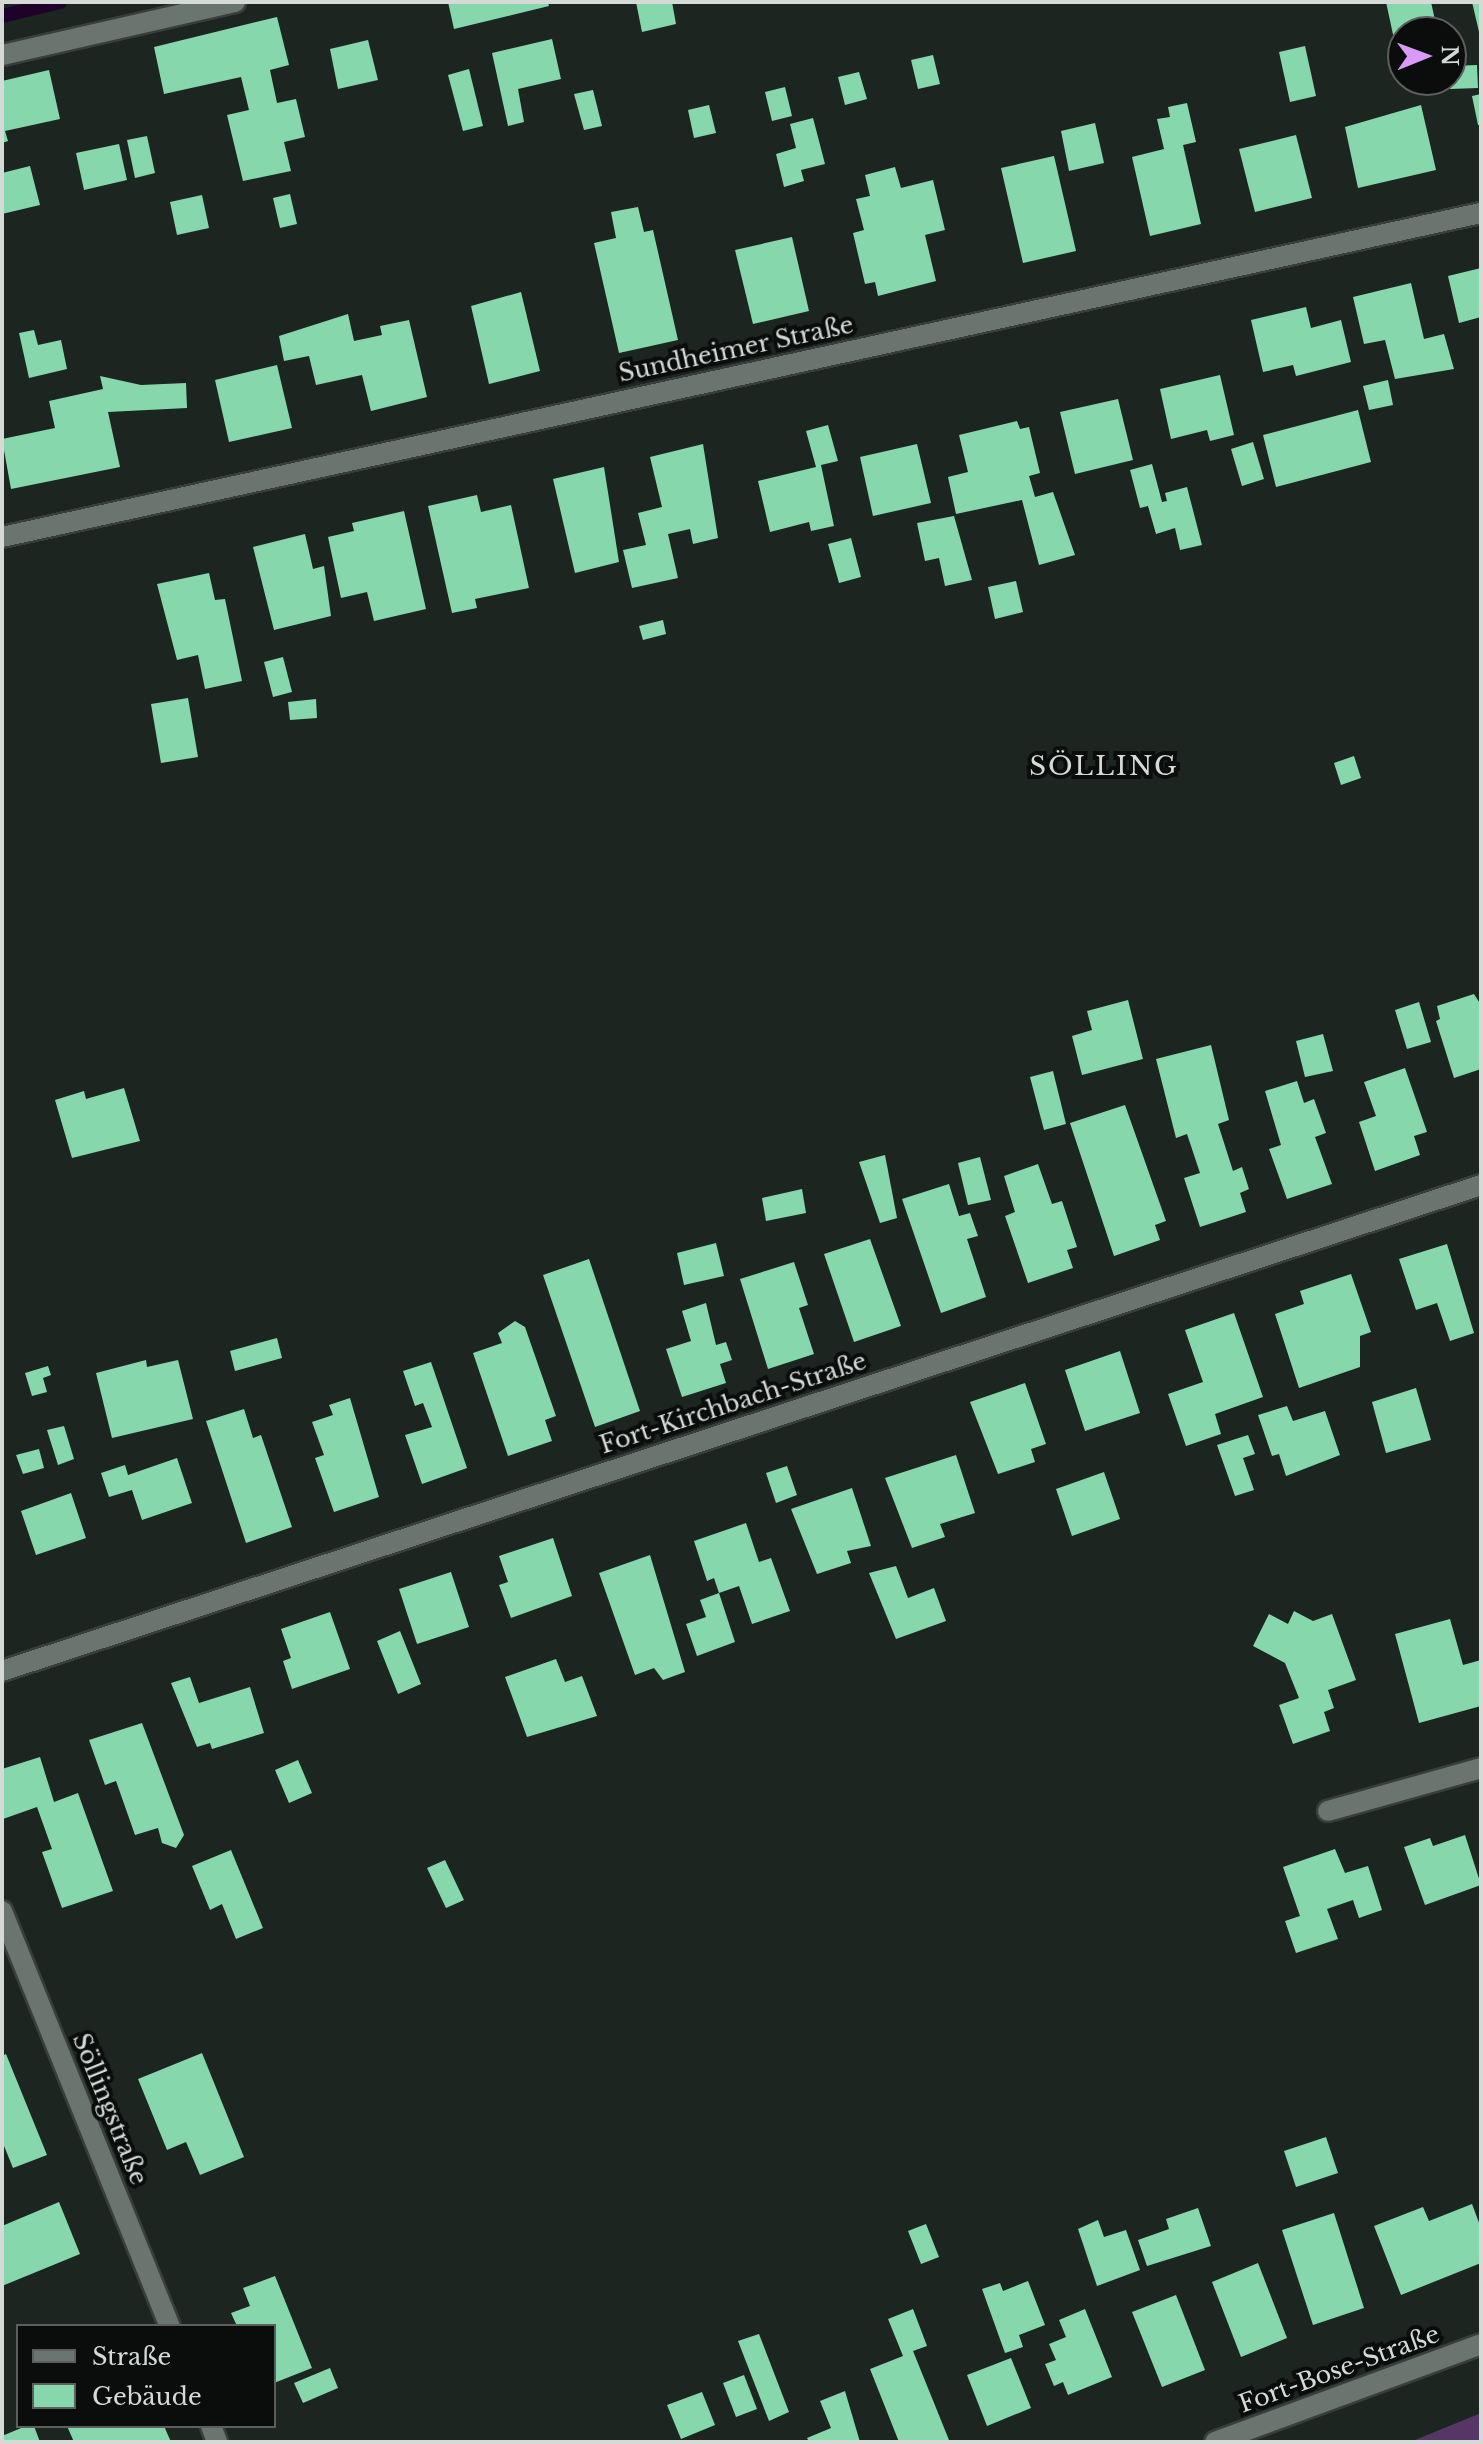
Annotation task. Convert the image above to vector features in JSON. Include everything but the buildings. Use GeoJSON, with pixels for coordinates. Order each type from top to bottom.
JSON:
{"type":"FeatureCollection","features":[{"type":"Feature","properties":{"kind":"street"},"geometry":{"type":"LineString","coordinates":[[2,55],[235,2]]}},
{"type":"Feature","properties":{"kind":"street","name":"Sundheimer Straße"},"geometry":{"type":"LineString","coordinates":[[2,537],[1481,213]]}},
{"type":"Feature","properties":{"kind":"street","name":"Fort-Kirchbach-Straße"},"geometry":{"type":"LineString","coordinates":[[2,1671],[1481,1185]]}},
{"type":"Feature","properties":{"kind":"street"},"geometry":{"type":"LineString","coordinates":[[1328,1811],[1481,1768]]}},
{"type":"Feature","properties":{"kind":"street","name":"Söllingstraße"},"geometry":{"type":"LineString","coordinates":[[2,1911],[169,2324]]}},
{"type":"Feature","properties":{"kind":"street","name":"Fort-Bose-Straße"},"geometry":{"type":"LineString","coordinates":[[1215,2442],[1481,2344]]}},
{"type":"Feature","properties":{"kind":"shaded area"},"geometry":{"type":"Polygon","coordinates":[[[1481,2413],[1481,2442],[1410,2442],[1481,2413]]]}},
{"type":"Feature","properties":{"kind":"waterway"},"geometry":{"type":"LineString","coordinates":[[2,16],[60,2]]}},
{"type":"Feature","properties":{"kind":"district","name":"SÖLLING"},"geometry":{"type":"Point","coordinates":[1104,767]}}]}
